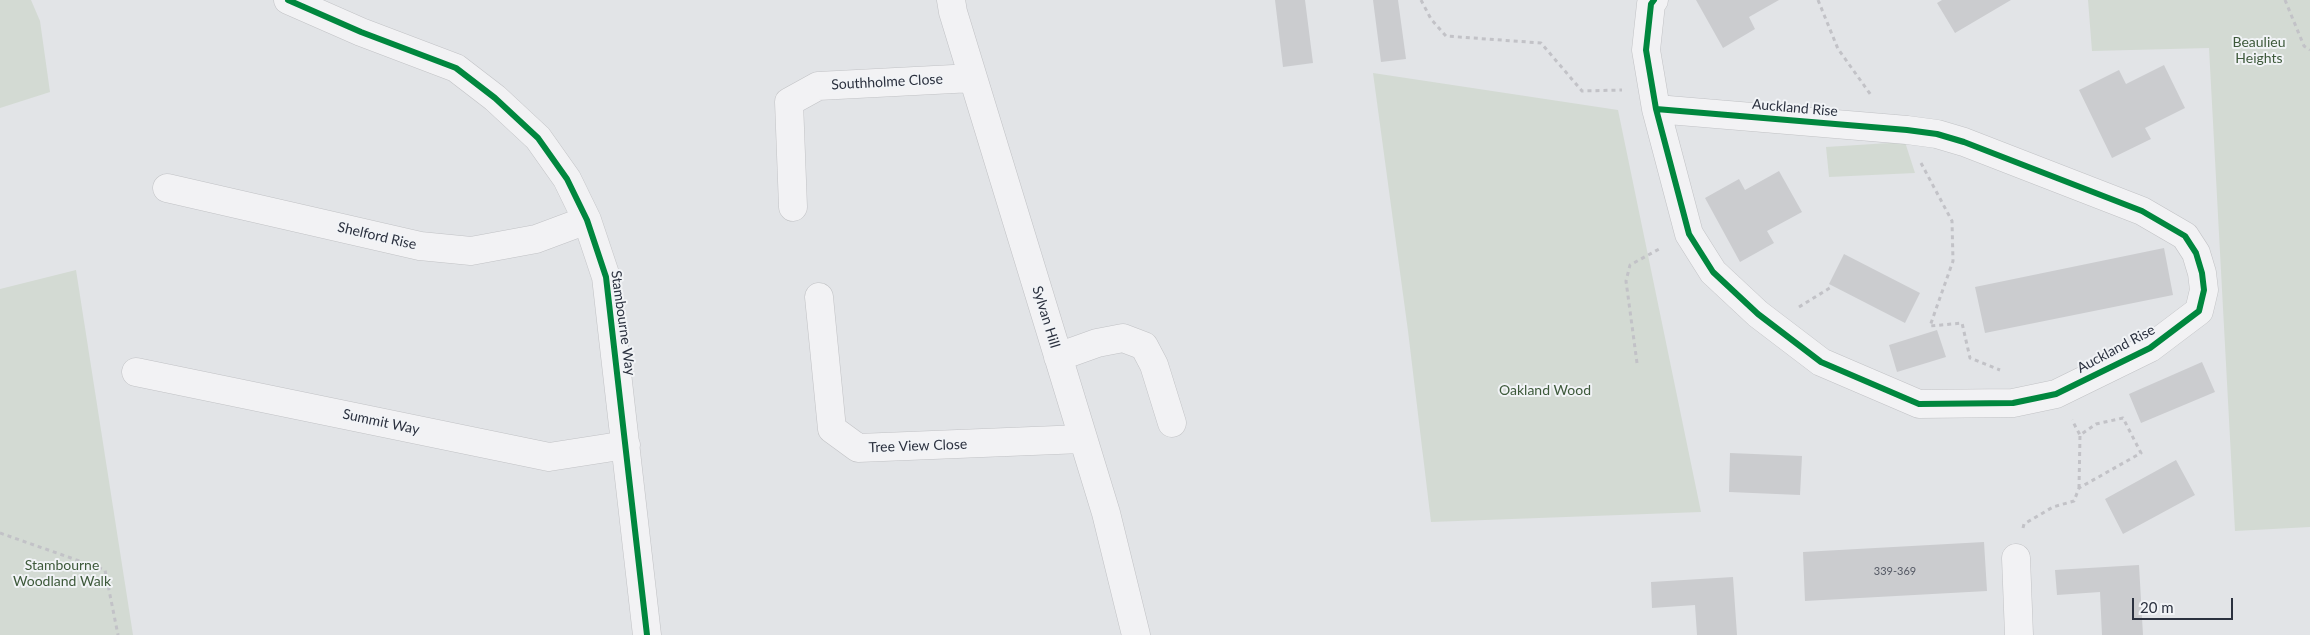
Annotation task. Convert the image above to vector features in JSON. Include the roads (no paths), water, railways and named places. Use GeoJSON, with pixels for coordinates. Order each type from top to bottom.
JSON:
{"type":"FeatureCollection","features":[{"type":"Feature","properties":{"kind":"street","name":"Stambourne Way"},"geometry":{"type":"LineString","coordinates":[[288,0],[361,32],[456,68],[495,98],[538,138],[567,179],[587,220],[606,277],[647,635]]}},
{"type":"Feature","properties":{"kind":"street","name":"Sylvan Hill"},"geometry":{"type":"LineString","coordinates":[[951,0],[952,12],[1106,513],[1136,635]]}},
{"type":"Feature","properties":{"kind":"street","name":"Auckland Rise"},"geometry":{"type":"LineString","coordinates":[[1654,0],[1651,4],[1646,50],[1655,100],[1689,234],[1714,272],[1758,314],[1821,362],[1919,404],[2013,403],[2056,394],[2150,348],[2199,311],[2204,290],[2202,273],[2196,253],[2185,236],[2142,211],[1964,142],[1937,134],[1655,100]]}},
{"type":"Feature","properties":{"kind":"street","name":"Southholme Close"},"geometry":{"type":"LineString","coordinates":[[793,207],[789,102],[818,86],[973,78]]}},
{"type":"Feature","properties":{"kind":"street","name":"Shelford Rise"},"geometry":{"type":"LineString","coordinates":[[167,188],[420,246],[471,251],[536,239],[587,220]]}},
{"type":"Feature","properties":{"kind":"street","name":"Tree View Close"},"geometry":{"type":"LineString","coordinates":[[819,298],[832,429],[858,448],[1082,439]]}},
{"type":"Feature","properties":{"kind":"street"},"geometry":{"type":"LineString","coordinates":[[1058,357],[1097,342],[1123,338],[1144,346],[1154,365],[1172,423]]}},
{"type":"Feature","properties":{"kind":"street","name":"Summit Way"},"geometry":{"type":"LineString","coordinates":[[136,372],[549,456],[626,445]]}},
{"type":"Feature","properties":{"kind":"street"},"geometry":{"type":"LineString","coordinates":[[2016,558],[2019,635]]}},
{"type":"Feature","properties":{"kind":"park label","name":"Beaulieu Heights"},"geometry":{"type":"Point","coordinates":[2259,50]}},
{"type":"Feature","properties":{"kind":"park label","name":"Oakland Wood"},"geometry":{"type":"Point","coordinates":[1545,390]}},
{"type":"Feature","properties":{"kind":"park label","name":"Stambourne Woodland Walk"},"geometry":{"type":"Point","coordinates":[62,574]}}]}
